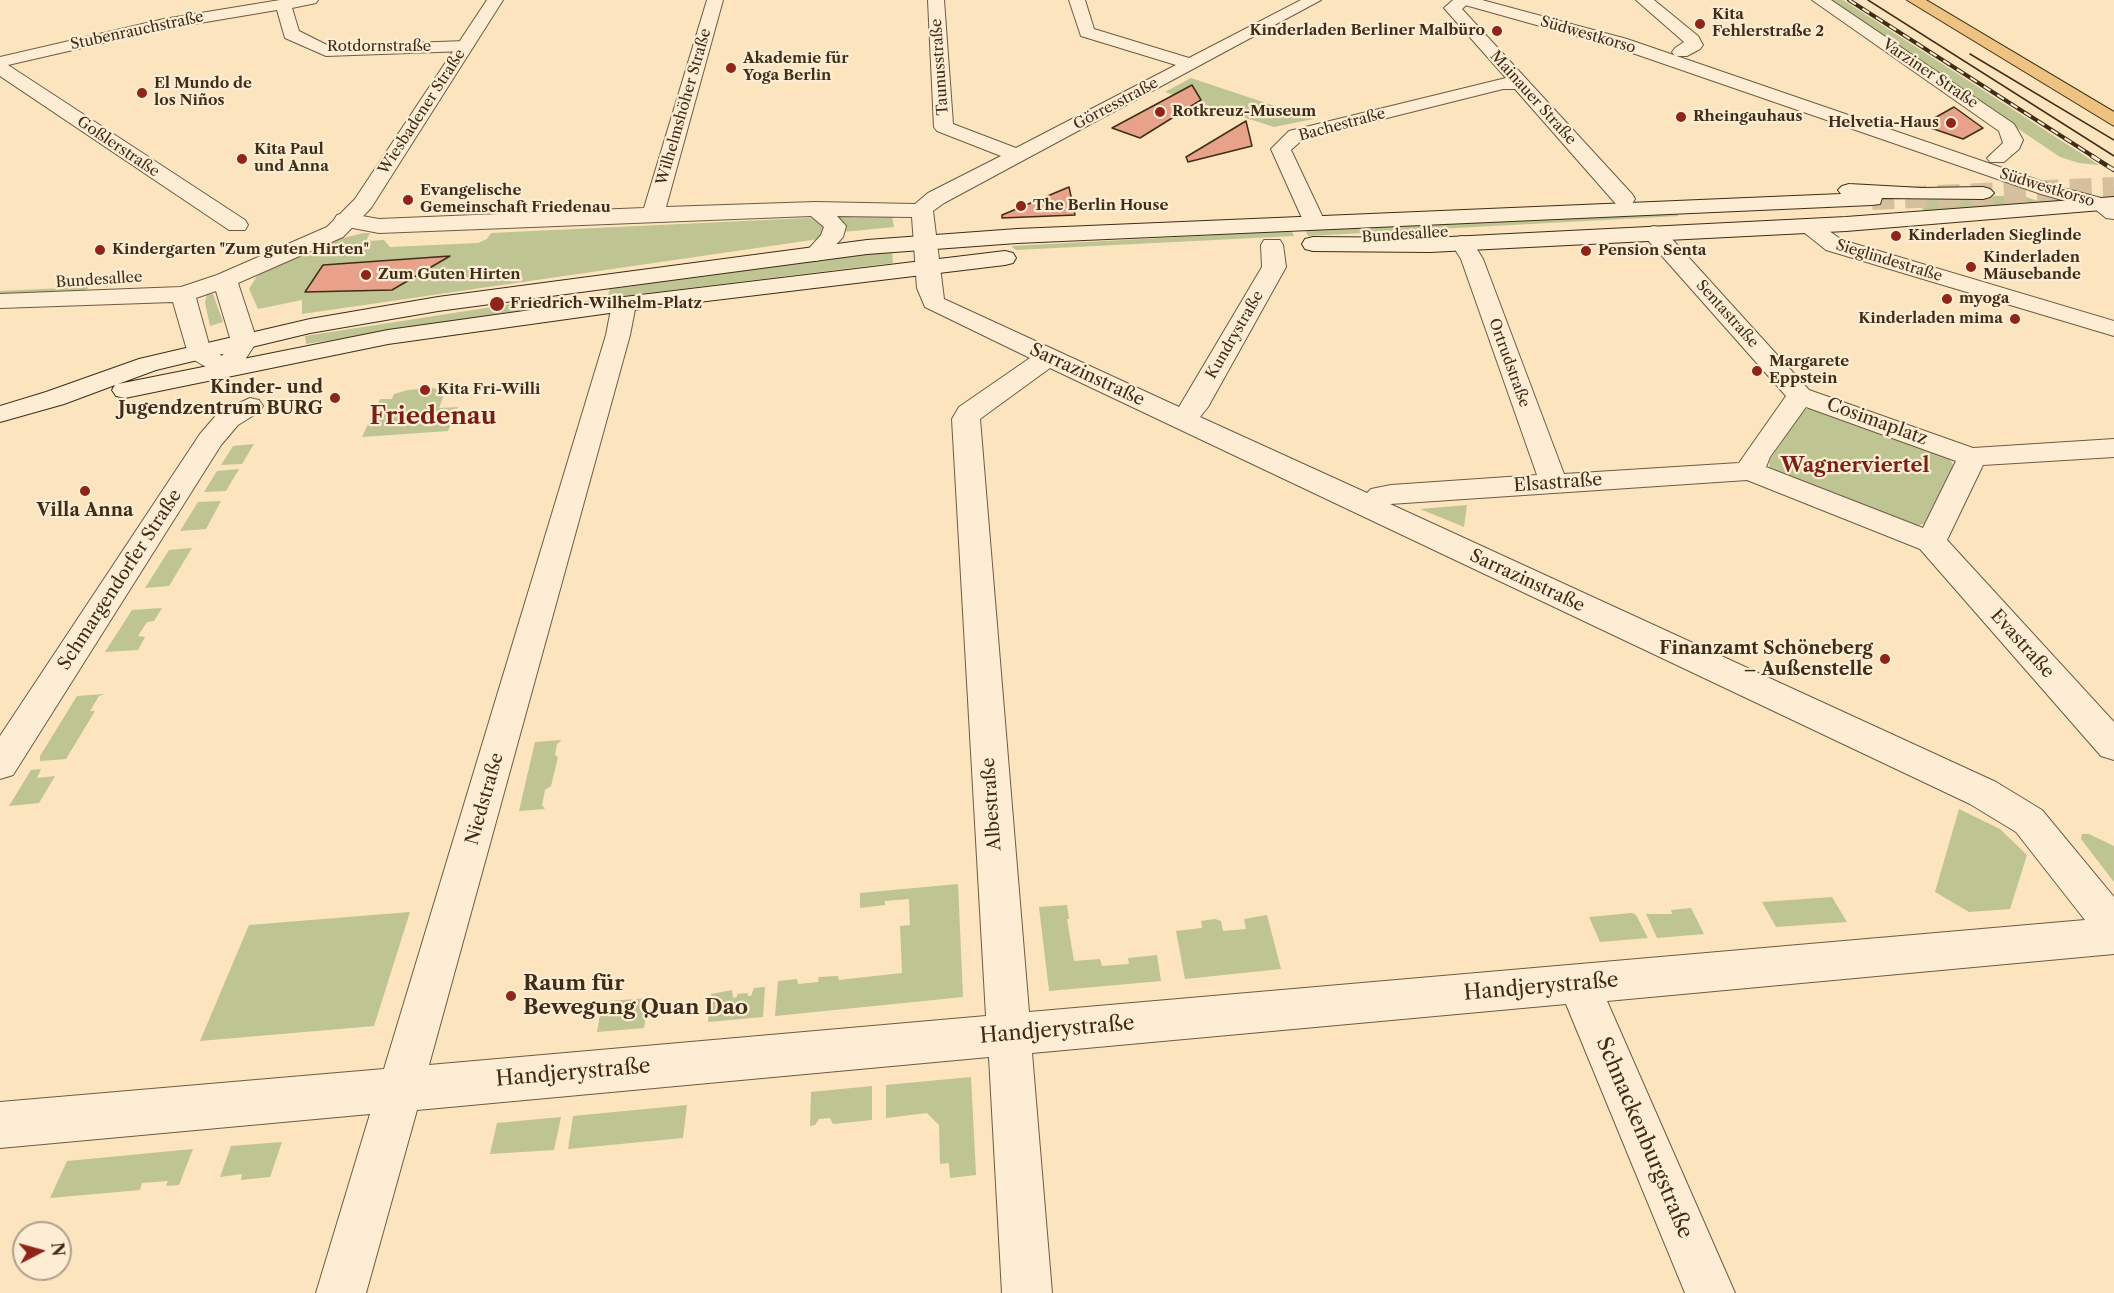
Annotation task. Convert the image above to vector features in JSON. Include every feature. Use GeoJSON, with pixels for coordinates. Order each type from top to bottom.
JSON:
{"type":"FeatureCollection","features":[{"type":"Feature","properties":{"kind":"highway"},"geometry":{"type":"LineString","coordinates":[[1915,0],[2114,120]]}},
{"type":"Feature","properties":{"kind":"highway"},"geometry":{"type":"LineString","coordinates":[[1939,0],[2114,102]]}},
{"type":"Feature","properties":{"kind":"street","name":"Stubenrauchstraße"},"geometry":{"type":"LineString","coordinates":[[0,62],[164,24],[310,0]]}},
{"type":"Feature","properties":{"kind":"street","name":"Wiesbadener Straße"},"geometry":{"type":"LineString","coordinates":[[345,220],[363,203],[495,0]]}},
{"type":"Feature","properties":{"kind":"street","name":"Wilhelmshöher Straße"},"geometry":{"type":"LineString","coordinates":[[652,214],[715,0]]}},
{"type":"Feature","properties":{"kind":"street","name":"Taunusstraße"},"geometry":{"type":"LineString","coordinates":[[936,0],[944,127],[1017,155]]}},
{"type":"Feature","properties":{"kind":"street"},"geometry":{"type":"LineString","coordinates":[[1077,0],[1087,32],[1191,64]]}},
{"type":"Feature","properties":{"kind":"street","name":"Görresstraße"},"geometry":{"type":"LineString","coordinates":[[922,211],[926,204],[936,198],[1313,0]]}},
{"type":"Feature","properties":{"kind":"street","name":"Südwestkorso"},"geometry":{"type":"LineString","coordinates":[[1464,0],[1673,55],[1997,158],[2062,180],[2110,207]]}},
{"type":"Feature","properties":{"kind":"street","name":"Mainauer Straße"},"geometry":{"type":"LineString","coordinates":[[1464,0],[1452,8],[1624,199]]}},
{"type":"Feature","properties":{"kind":"street","name":"Südwestkorso"},"geometry":{"type":"LineString","coordinates":[[1504,0],[1636,36],[1673,55],[2048,190],[2110,207]]}},
{"type":"Feature","properties":{"kind":"street"},"geometry":{"type":"LineString","coordinates":[[1644,0],[1692,40],[1694,45],[1673,55]]}},
{"type":"Feature","properties":{"kind":"street","name":"Varziner Straße"},"geometry":{"type":"LineString","coordinates":[[1820,0],[2007,128],[2013,140],[2012,145],[1997,158]]}},
{"type":"Feature","properties":{"kind":"street","name":"Rotdornstraße"},"geometry":{"type":"LineString","coordinates":[[283,4],[291,34],[326,51],[465,46]]}},
{"type":"Feature","properties":{"kind":"street"},"geometry":{"type":"LineString","coordinates":[[164,24],[162,18],[173,7]]}},
{"type":"Feature","properties":{"kind":"street","name":"Goßlerstraße"},"geometry":{"type":"LineString","coordinates":[[0,68],[237,225]]}},
{"type":"Feature","properties":{"kind":"street","name":"Bachestraße"},"geometry":{"type":"LineString","coordinates":[[1314,233],[1281,149],[1296,135],[1503,84],[1520,83]]}},
{"type":"Feature","properties":{"kind":"street"},"geometry":{"type":"LineString","coordinates":[[1314,233],[1462,243],[1807,226],[1876,206],[1945,194],[2114,187]]}},
{"type":"Feature","properties":{"kind":"street"},"geometry":{"type":"LineString","coordinates":[[1396,219],[1421,213],[1480,206],[1624,199],[1876,206],[2110,207]]}},
{"type":"Feature","properties":{"kind":"street","name":"Bundesallee"},"geometry":{"type":"LineString","coordinates":[[926,267],[1002,248],[1314,233],[1374,235],[1876,206]]}},
{"type":"Feature","properties":{"kind":"street","name":"Bundesallee"},"geometry":{"type":"LineString","coordinates":[[924,242],[1002,248],[1272,245],[1314,233],[1396,219],[1876,206]]}},
{"type":"Feature","properties":{"kind":"street"},"geometry":{"type":"LineString","coordinates":[[815,254],[832,237],[835,226],[816,208]]}},
{"type":"Feature","properties":{"kind":"street"},"geometry":{"type":"LineString","coordinates":[[0,414],[55,398],[140,367],[244,340],[438,304],[815,254],[924,242],[922,211],[861,212],[816,208],[379,226],[345,220],[325,224],[190,285]]}},
{"type":"Feature","properties":{"kind":"street"},"geometry":{"type":"LineString","coordinates":[[190,285],[225,280],[335,232],[345,220]]}},
{"type":"Feature","properties":{"kind":"street","name":"Sieglindestraße"},"geometry":{"type":"LineString","coordinates":[[1807,226],[1834,245],[2114,329]]}},
{"type":"Feature","properties":{"kind":"street","name":"Sentastraße"},"geometry":{"type":"LineString","coordinates":[[1654,233],[1800,396]]}},
{"type":"Feature","properties":{"kind":"street","name":"Sarrazinstraße"},"geometry":{"type":"LineString","coordinates":[[924,242],[930,296],[939,306],[1991,797],[2029,821],[2045,838],[2114,928]]}},
{"type":"Feature","properties":{"kind":"street","name":"Ortrudstraße"},"geometry":{"type":"LineString","coordinates":[[1462,243],[1472,259],[1547,468],[1555,483]]}},
{"type":"Feature","properties":{"kind":"street","name":"Kundrystraße"},"geometry":{"type":"LineString","coordinates":[[1182,419],[1195,407],[1274,267],[1272,245]]}},
{"type":"Feature","properties":{"kind":"street"},"geometry":{"type":"LineString","coordinates":[[55,398],[156,386],[366,341],[624,304],[926,267]]}},
{"type":"Feature","properties":{"kind":"street"},"geometry":{"type":"LineString","coordinates":[[225,280],[244,340],[227,369]]}},
{"type":"Feature","properties":{"kind":"street"},"geometry":{"type":"LineString","coordinates":[[190,285],[198,352]]}},
{"type":"Feature","properties":{"kind":"street","name":"Bundesallee"},"geometry":{"type":"LineString","coordinates":[[0,286],[190,285]]}},
{"type":"Feature","properties":{"kind":"street","name":"Bundesallee"},"geometry":{"type":"LineString","coordinates":[[0,302],[190,285]]}},
{"type":"Feature","properties":{"kind":"street","name":"Niedstraße"},"geometry":{"type":"LineString","coordinates":[[341,1293],[618,335],[624,304]]}},
{"type":"Feature","properties":{"kind":"street"},"geometry":{"type":"LineString","coordinates":[[198,352],[227,369]]}},
{"type":"Feature","properties":{"kind":"street","name":"Albestraße"},"geometry":{"type":"LineString","coordinates":[[1027,1293],[966,418],[1049,357]]}},
{"type":"Feature","properties":{"kind":"street"},"geometry":{"type":"LineString","coordinates":[[1800,396],[1756,456],[1750,471],[1931,542],[1967,470],[1971,457],[2114,448]]}},
{"type":"Feature","properties":{"kind":"street","name":"Cosimaplatz"},"geometry":{"type":"LineString","coordinates":[[1800,396],[1971,457]]}},
{"type":"Feature","properties":{"kind":"street","name":"Schmargendorfer Straße"},"geometry":{"type":"LineString","coordinates":[[0,765],[210,440],[228,419],[250,406]]}},
{"type":"Feature","properties":{"kind":"street","name":"Elsastraße"},"geometry":{"type":"LineString","coordinates":[[1371,507],[1381,496],[1391,494],[1750,471]]}},
{"type":"Feature","properties":{"kind":"street","name":"Evastraße"},"geometry":{"type":"LineString","coordinates":[[1931,542],[2114,746]]}},
{"type":"Feature","properties":{"kind":"street","name":"Handjerystraße"},"geometry":{"type":"LineString","coordinates":[[0,1125],[2114,936]]}},
{"type":"Feature","properties":{"kind":"street","name":"Schnackenburgstraße"},"geometry":{"type":"LineString","coordinates":[[1578,983],[1710,1293]]}},
{"type":"Feature","properties":{"kind":"green space"},"geometry":{"type":"Polygon","coordinates":[[[1827,0],[1843,0],[2099,165],[2079,163],[2060,157],[1827,0]]]}},
{"type":"Feature","properties":{"kind":"green space"},"geometry":{"type":"Polygon","coordinates":[[[1191,78],[1314,119],[1274,127],[1165,92],[1191,78]]]}},
{"type":"Feature","properties":{"kind":"green space"},"geometry":{"type":"Polygon","coordinates":[[[2020,195],[2047,204],[1927,213],[1908,196],[1955,198],[2020,195]]]}},
{"type":"Feature","properties":{"kind":"green space"},"geometry":{"type":"Polygon","coordinates":[[[1676,213],[1679,216],[1308,236],[1305,230],[1676,213]]]}},
{"type":"Feature","properties":{"kind":"green space"},"geometry":{"type":"Polygon","coordinates":[[[837,215],[892,217],[894,227],[843,232],[843,224],[837,215]]]}},
{"type":"Feature","properties":{"kind":"green space"},"geometry":{"type":"Polygon","coordinates":[[[819,219],[826,225],[826,231],[819,239],[302,314],[302,300],[258,309],[249,289],[257,276],[272,266],[336,240],[363,233],[370,233],[366,241],[384,240],[390,247],[478,243],[487,239],[491,233],[819,219]]]}},
{"type":"Feature","properties":{"kind":"green space"},"geometry":{"type":"Polygon","coordinates":[[[1292,231],[1294,236],[1016,250],[1011,246],[1292,231]]]}},
{"type":"Feature","properties":{"kind":"green space"},"geometry":{"type":"Polygon","coordinates":[[[892,251],[893,263],[607,298],[610,289],[892,251]]]}},
{"type":"Feature","properties":{"kind":"green space"},"geometry":{"type":"Polygon","coordinates":[[[89,288],[83,291],[0,295],[0,291],[89,288]]]}},
{"type":"Feature","properties":{"kind":"green space"},"geometry":{"type":"Polygon","coordinates":[[[207,293],[213,294],[223,322],[210,326],[205,303],[207,293]]]}},
{"type":"Feature","properties":{"kind":"green space"},"geometry":{"type":"Polygon","coordinates":[[[557,297],[555,305],[306,344],[305,336],[557,297]]]}},
{"type":"Feature","properties":{"kind":"green space"},"geometry":{"type":"Polygon","coordinates":[[[433,388],[445,392],[439,408],[458,407],[448,431],[362,437],[380,399],[392,399],[394,394],[408,390],[433,388]]]}},
{"type":"Feature","properties":{"kind":"green space"},"geometry":{"type":"Polygon","coordinates":[[[1813,408],[1950,459],[1953,465],[1924,524],[1915,526],[1770,469],[1769,461],[1803,410],[1813,408]]]}},
{"type":"Feature","properties":{"kind":"green space"},"geometry":{"type":"Polygon","coordinates":[[[254,444],[242,464],[221,465],[233,446],[254,444]]]}},
{"type":"Feature","properties":{"kind":"green space"},"geometry":{"type":"Polygon","coordinates":[[[239,469],[226,491],[204,492],[217,471],[239,469]]]}},
{"type":"Feature","properties":{"kind":"green space"},"geometry":{"type":"Polygon","coordinates":[[[221,501],[206,529],[180,531],[198,502],[221,501]]]}},
{"type":"Feature","properties":{"kind":"green space"},"geometry":{"type":"Polygon","coordinates":[[[1467,505],[1464,527],[1420,509],[1467,505]]]}},
{"type":"Feature","properties":{"kind":"green space"},"geometry":{"type":"Polygon","coordinates":[[[192,548],[169,586],[145,588],[169,550],[192,548]]]}},
{"type":"Feature","properties":{"kind":"green space"},"geometry":{"type":"Polygon","coordinates":[[[162,608],[154,621],[147,622],[138,636],[145,637],[138,650],[105,652],[132,610],[162,608]]]}},
{"type":"Feature","properties":{"kind":"green space"},"geometry":{"type":"Polygon","coordinates":[[[105,694],[99,696],[90,711],[95,711],[66,759],[40,761],[40,756],[77,696],[105,694]]]}},
{"type":"Feature","properties":{"kind":"green space"},"geometry":{"type":"Polygon","coordinates":[[[562,740],[557,744],[555,755],[558,757],[551,786],[545,790],[542,805],[545,809],[519,811],[535,742],[562,740]]]}},
{"type":"Feature","properties":{"kind":"green space"},"geometry":{"type":"Polygon","coordinates":[[[41,769],[37,778],[55,776],[39,803],[9,806],[31,770],[41,769]]]}},
{"type":"Feature","properties":{"kind":"green space"},"geometry":{"type":"Polygon","coordinates":[[[1959,809],[2000,829],[2027,855],[2010,909],[1969,912],[1935,892],[1959,809]]]}},
{"type":"Feature","properties":{"kind":"green space"},"geometry":{"type":"Polygon","coordinates":[[[2082,834],[2089,834],[2114,846],[2114,882],[2081,839],[2082,834]]]}},
{"type":"Feature","properties":{"kind":"green space"},"geometry":{"type":"Polygon","coordinates":[[[958,884],[963,997],[775,1016],[778,981],[797,979],[798,984],[818,982],[819,977],[838,976],[839,980],[902,973],[900,926],[910,925],[909,899],[885,901],[885,905],[860,908],[860,893],[958,884]]]}},
{"type":"Feature","properties":{"kind":"green space"},"geometry":{"type":"Polygon","coordinates":[[[1832,897],[1847,922],[1776,927],[1762,902],[1832,897]]]}},
{"type":"Feature","properties":{"kind":"green space"},"geometry":{"type":"Polygon","coordinates":[[[1067,905],[1074,961],[1100,959],[1102,966],[1129,964],[1128,958],[1157,955],[1161,981],[1049,991],[1039,907],[1067,905]]]}},
{"type":"Feature","properties":{"kind":"green space"},"geometry":{"type":"Polygon","coordinates":[[[1691,908],[1704,934],[1657,938],[1646,914],[1672,914],[1671,910],[1691,908]]]}},
{"type":"Feature","properties":{"kind":"green space"},"geometry":{"type":"Polygon","coordinates":[[[410,912],[374,1026],[200,1041],[249,925],[410,912]]]}},
{"type":"Feature","properties":{"kind":"green space"},"geometry":{"type":"Polygon","coordinates":[[[1632,913],[1636,915],[1648,938],[1600,942],[1589,917],[1632,913]]]}},
{"type":"Feature","properties":{"kind":"green space"},"geometry":{"type":"Polygon","coordinates":[[[1267,915],[1281,969],[1185,979],[1176,931],[1202,928],[1201,921],[1215,919],[1221,921],[1223,931],[1246,929],[1244,919],[1267,915]]]}},
{"type":"Feature","properties":{"kind":"green space"},"geometry":{"type":"Polygon","coordinates":[[[765,987],[763,1017],[708,1022],[711,994],[732,990],[733,998],[737,997],[737,994],[748,993],[748,996],[751,996],[754,988],[765,987]]]}},
{"type":"Feature","properties":{"kind":"green space"},"geometry":{"type":"Polygon","coordinates":[[[649,998],[644,1028],[597,1032],[602,1004],[608,1001],[649,998]]]}},
{"type":"Feature","properties":{"kind":"green space"},"geometry":{"type":"Polygon","coordinates":[[[971,1077],[976,1175],[950,1178],[949,1163],[940,1164],[939,1125],[927,1113],[886,1118],[886,1085],[971,1077]]]}},
{"type":"Feature","properties":{"kind":"green space"},"geometry":{"type":"Polygon","coordinates":[[[872,1086],[872,1120],[833,1124],[830,1118],[819,1119],[815,1125],[810,1126],[811,1092],[872,1086]]]}},
{"type":"Feature","properties":{"kind":"green space"},"geometry":{"type":"Polygon","coordinates":[[[687,1105],[683,1138],[568,1149],[573,1116],[687,1105]]]}},
{"type":"Feature","properties":{"kind":"green space"},"geometry":{"type":"Polygon","coordinates":[[[561,1117],[554,1150],[490,1154],[497,1123],[561,1117]]]}},
{"type":"Feature","properties":{"kind":"green space"},"geometry":{"type":"Polygon","coordinates":[[[282,1142],[270,1177],[241,1180],[242,1174],[220,1177],[231,1146],[282,1142]]]}},
{"type":"Feature","properties":{"kind":"green space"},"geometry":{"type":"Polygon","coordinates":[[[193,1149],[179,1185],[166,1186],[168,1181],[142,1183],[140,1190],[50,1198],[67,1161],[193,1149]]]}},
{"type":"Feature","properties":{"kind":"building"},"geometry":{"type":"Polygon","coordinates":[[[1192,85],[1201,100],[1140,138],[1112,128],[1192,85]]]}},
{"type":"Feature","properties":{"kind":"building","name":"Helvetia-Haus"},"geometry":{"type":"Polygon","coordinates":[[[1954,107],[1983,128],[1963,139],[1922,125],[1954,107]]]}},
{"type":"Feature","properties":{"kind":"building"},"geometry":{"type":"Polygon","coordinates":[[[1246,121],[1252,146],[1188,162],[1186,157],[1246,121]]]}},
{"type":"Feature","properties":{"kind":"building"},"geometry":{"type":"Polygon","coordinates":[[[1069,187],[1075,215],[1002,218],[1002,215],[1069,187]]]}},
{"type":"Feature","properties":{"kind":"building","name":"Zum Guten Hirten"},"geometry":{"type":"Polygon","coordinates":[[[450,256],[392,290],[305,292],[323,265],[450,256]]]}},
{"type":"Feature","properties":{"kind":"tunnel"},"geometry":{"type":"LineString","coordinates":[[1872,199],[2114,188]]}},
{"type":"Feature","properties":{"kind":"tram line"},"geometry":{"type":"LineString","coordinates":[[1868,0],[2114,156]]}},
{"type":"Feature","properties":{"kind":"tram line"},"geometry":{"type":"LineString","coordinates":[[1970,54],[2114,140]]}},
{"type":"Feature","properties":{"kind":"railway"},"geometry":{"type":"LineString","coordinates":[[1849,0],[2094,157]]}},
{"type":"Feature","properties":{"kind":"railway"},"geometry":{"type":"LineString","coordinates":[[2092,156],[2114,170]]}},
{"type":"Feature","properties":{"kind":"place","name":"Kita Fehlerstraße 2"},"geometry":{"type":"Point","coordinates":[1700,24]}},
{"type":"Feature","properties":{"kind":"place","name":"Kinderladen Berliner Malbüro"},"geometry":{"type":"Point","coordinates":[1497,31]}},
{"type":"Feature","properties":{"kind":"place","name":"Akademie für Yoga Berlin"},"geometry":{"type":"Point","coordinates":[731,68]}},
{"type":"Feature","properties":{"kind":"place","name":"El Mundo de los Niños"},"geometry":{"type":"Point","coordinates":[142,93]}},
{"type":"Feature","properties":{"kind":"place","name":"Rotkreuz-Museum"},"geometry":{"type":"Point","coordinates":[1160,112]}},
{"type":"Feature","properties":{"kind":"place","name":"Rheingauhaus"},"geometry":{"type":"Point","coordinates":[1681,117]}},
{"type":"Feature","properties":{"kind":"place","name":"Helvetia-Haus"},"geometry":{"type":"Point","coordinates":[1951,123]}},
{"type":"Feature","properties":{"kind":"place","name":"Kita Paul und Anna"},"geometry":{"type":"Point","coordinates":[242,159]}},
{"type":"Feature","properties":{"kind":"place","name":"Evangelische Gemeinschaft Friedenau"},"geometry":{"type":"Point","coordinates":[408,200]}},
{"type":"Feature","properties":{"kind":"place","name":"The Berlin House"},"geometry":{"type":"Point","coordinates":[1021,206]}},
{"type":"Feature","properties":{"kind":"place","name":"Kinderladen Sieglinde"},"geometry":{"type":"Point","coordinates":[1896,236]}},
{"type":"Feature","properties":{"kind":"place","name":"Kindergarten \"Zum guten Hirten\""},"geometry":{"type":"Point","coordinates":[100,250]}},
{"type":"Feature","properties":{"kind":"place","name":"Pension Senta"},"geometry":{"type":"Point","coordinates":[1586,251]}},
{"type":"Feature","properties":{"kind":"place","name":"Kinderladen Mäusebande"},"geometry":{"type":"Point","coordinates":[1971,267]}},
{"type":"Feature","properties":{"kind":"place","name":"Zum Guten Hirten"},"geometry":{"type":"Point","coordinates":[366,275]}},
{"type":"Feature","properties":{"kind":"place","name":"myoga"},"geometry":{"type":"Point","coordinates":[1947,299]}},
{"type":"Feature","properties":{"kind":"place","name":"Friedrich-Wilhelm-Platz"},"geometry":{"type":"Point","coordinates":[497,304]}},
{"type":"Feature","properties":{"kind":"place","name":"Kinderladen mima"},"geometry":{"type":"Point","coordinates":[2015,319]}},
{"type":"Feature","properties":{"kind":"place","name":"Margarete Eppstein"},"geometry":{"type":"Point","coordinates":[1757,371]}},
{"type":"Feature","properties":{"kind":"place","name":"Kita Fri-Willi"},"geometry":{"type":"Point","coordinates":[425,390]}},
{"type":"Feature","properties":{"kind":"place","name":"Kinder- und Jugendzentrum BURG"},"geometry":{"type":"Point","coordinates":[335,398]}},
{"type":"Feature","properties":{"kind":"place","name":"Villa Anna"},"geometry":{"type":"Point","coordinates":[85,491]}},
{"type":"Feature","properties":{"kind":"place","name":"Finanzamt Schöneberg – Außenstelle"},"geometry":{"type":"Point","coordinates":[1885,659]}},
{"type":"Feature","properties":{"kind":"place","name":"Raum für Bewegung Quan Dao"},"geometry":{"type":"Point","coordinates":[511,996]}},
{"type":"Feature","properties":{"kind":"district","name":"Friedenau"},"geometry":{"type":"Point","coordinates":[433,417]}},
{"type":"Feature","properties":{"kind":"district","name":"Wagnerviertel"},"geometry":{"type":"Point","coordinates":[1855,466]}}]}
